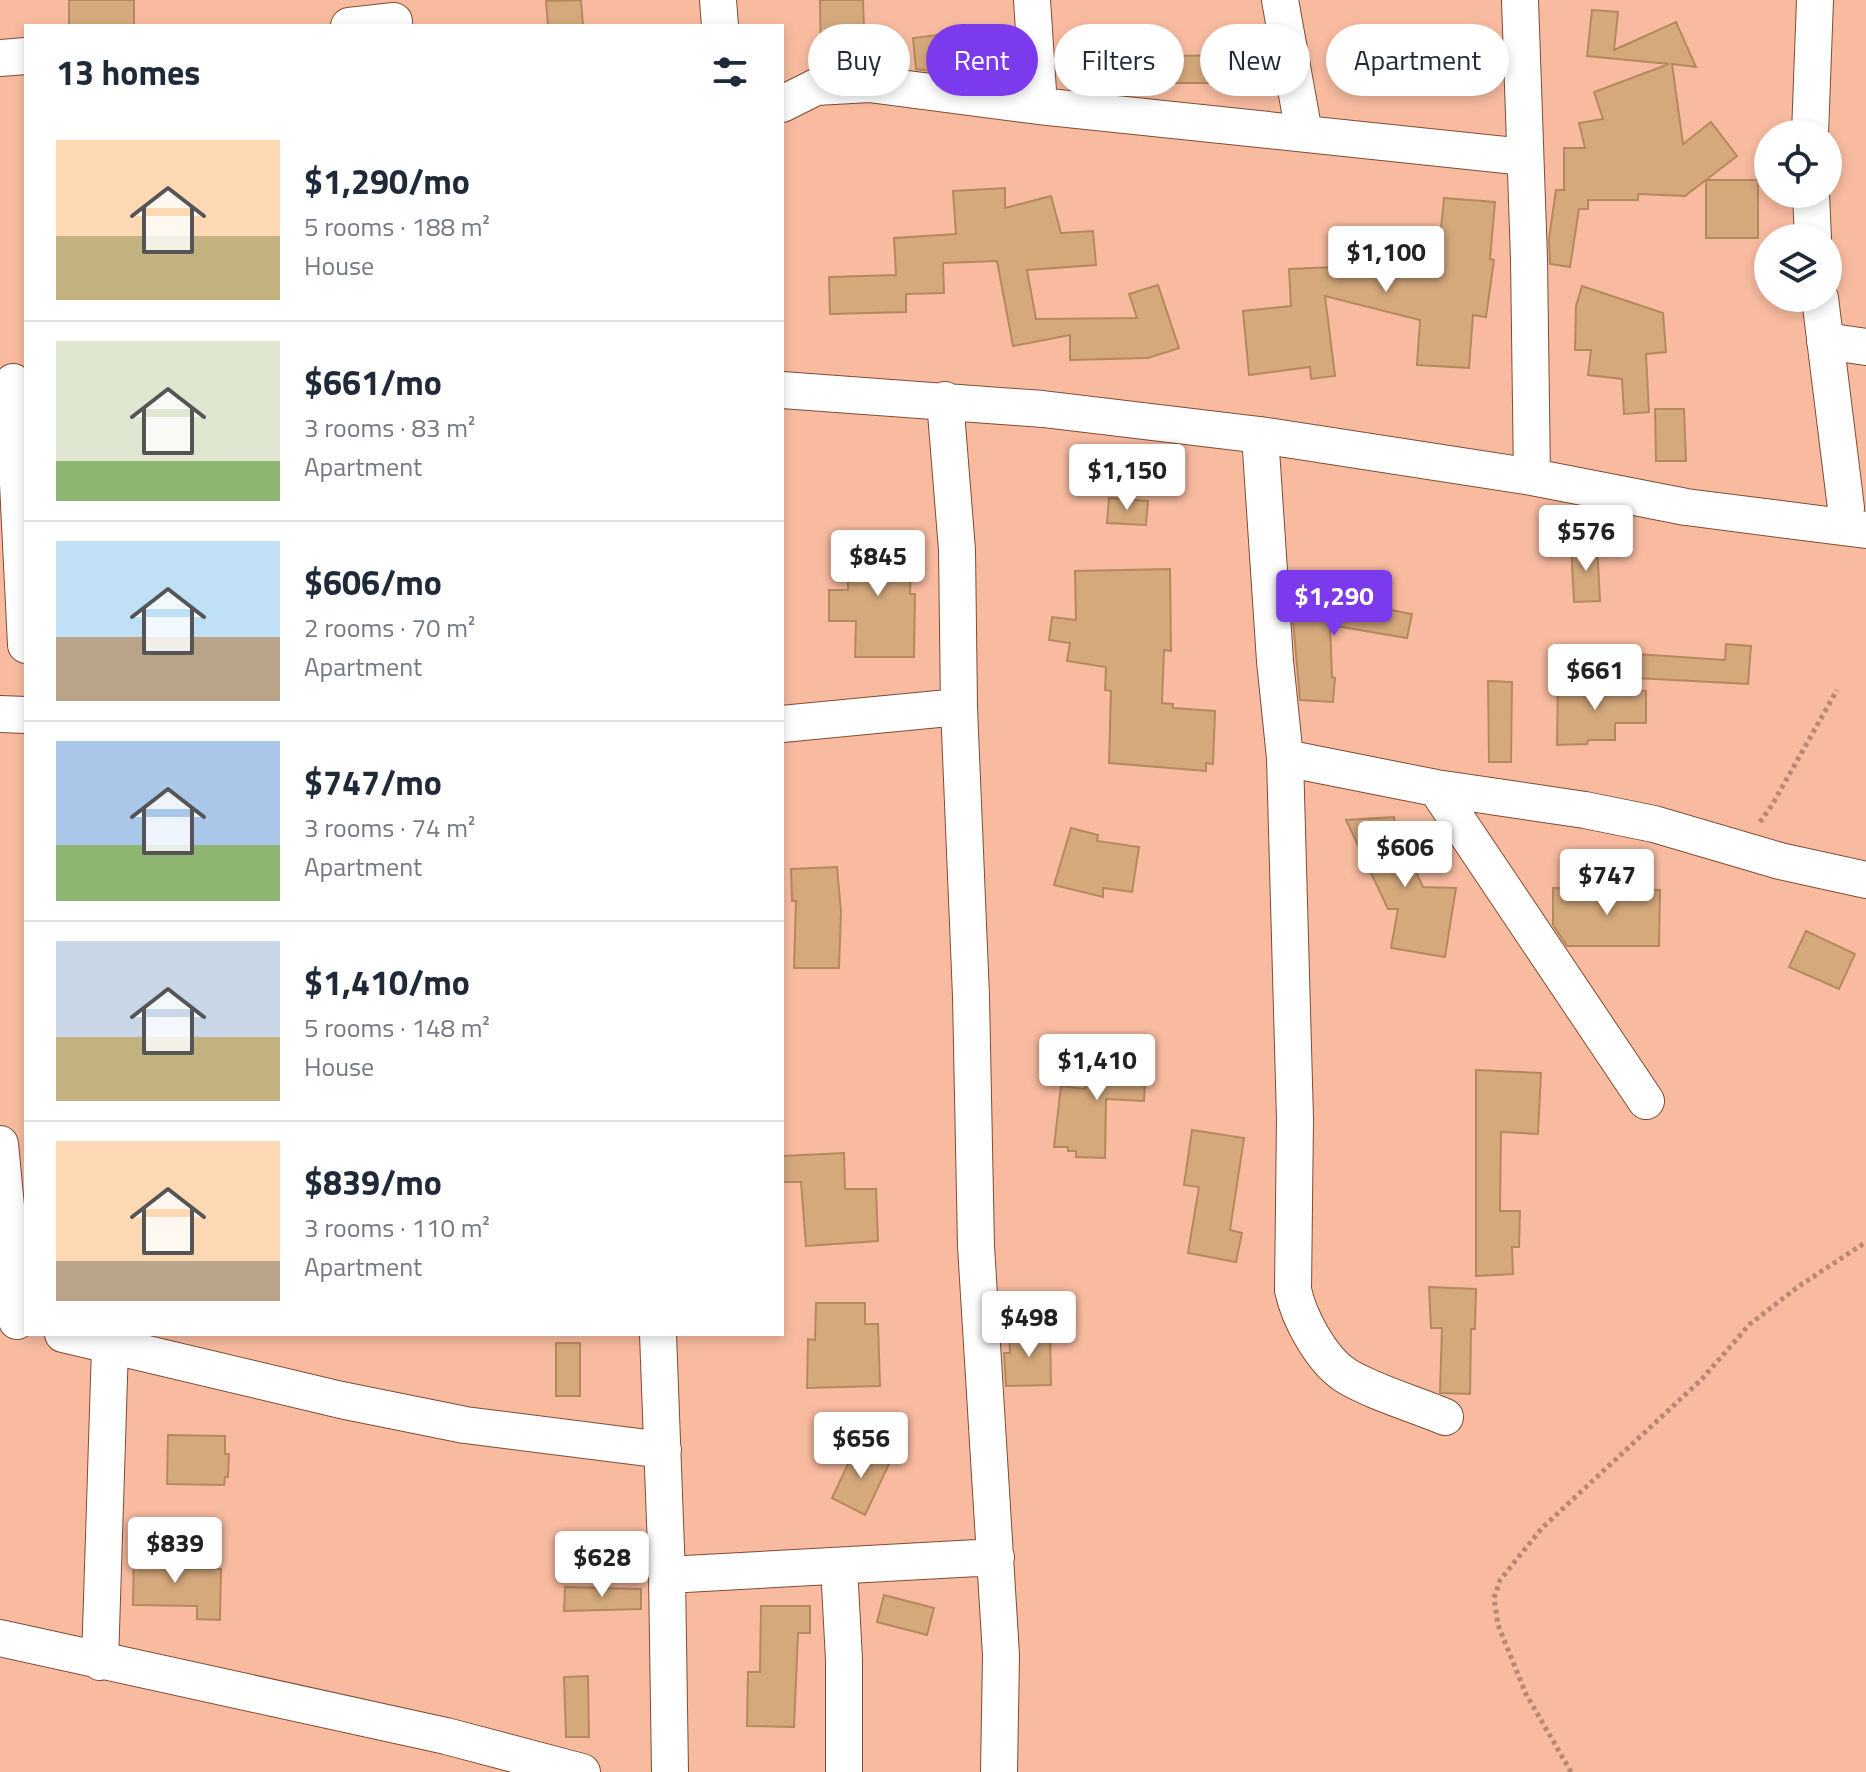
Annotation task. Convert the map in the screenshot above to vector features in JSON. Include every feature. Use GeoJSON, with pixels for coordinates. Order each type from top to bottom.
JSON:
{"type":"FeatureCollection","features":[{"type":"Feature","properties":{"kind":"street"},"geometry":{"type":"LineString","coordinates":[[718,0],[720,24]]}},
{"type":"Feature","properties":{"kind":"street"},"geometry":{"type":"LineString","coordinates":[[1032,0],[1039,106]]}},
{"type":"Feature","properties":{"kind":"street"},"geometry":{"type":"LineString","coordinates":[[1280,0],[1304,133]]}},
{"type":"Feature","properties":{"kind":"street"},"geometry":{"type":"LineString","coordinates":[[1520,0],[1532,477]]}},
{"type":"Feature","properties":{"kind":"street"},"geometry":{"type":"LineString","coordinates":[[1811,120],[1815,0]]}},
{"type":"Feature","properties":{"kind":"street"},"geometry":{"type":"LineString","coordinates":[[358,24],[393,16]]}},
{"type":"Feature","properties":{"kind":"street"},"geometry":{"type":"LineString","coordinates":[[0,58],[24,56]]}},
{"type":"Feature","properties":{"kind":"street"},"geometry":{"type":"LineString","coordinates":[[784,103],[816,87],[869,84],[1039,106],[1525,157]]}},
{"type":"Feature","properties":{"kind":"street"},"geometry":{"type":"LineString","coordinates":[[784,390],[945,400],[1260,435],[1532,477],[1686,507],[1849,515],[1851,352],[1828,312]]}},
{"type":"Feature","properties":{"kind":"street"},"geometry":{"type":"LineString","coordinates":[[13,382],[24,605]]}},
{"type":"Feature","properties":{"kind":"street"},"geometry":{"type":"LineString","coordinates":[[945,400],[957,550],[976,1246],[1001,1655],[999,1772]]}},
{"type":"Feature","properties":{"kind":"street"},"geometry":{"type":"LineString","coordinates":[[1260,435],[1275,661],[1285,758],[1295,1119],[1293,1290],[1297,1310],[1309,1331],[1344,1374],[1445,1417]]}},
{"type":"Feature","properties":{"kind":"street"},"geometry":{"type":"LineString","coordinates":[[784,724],[959,707]]}},
{"type":"Feature","properties":{"kind":"street"},"geometry":{"type":"LineString","coordinates":[[0,714],[24,715]]}},
{"type":"Feature","properties":{"kind":"street"},"geometry":{"type":"LineString","coordinates":[[1285,758],[1436,788],[1654,824],[1823,872],[1866,880]]}},
{"type":"Feature","properties":{"kind":"street"},"geometry":{"type":"LineString","coordinates":[[1436,788],[1646,1101]]}},
{"type":"Feature","properties":{"kind":"street"},"geometry":{"type":"LineString","coordinates":[[0,1144],[14,1321]]}},
{"type":"Feature","properties":{"kind":"street"},"geometry":{"type":"LineString","coordinates":[[70,1336],[341,1400],[465,1425],[663,1450]]}},
{"type":"Feature","properties":{"kind":"street"},"geometry":{"type":"LineString","coordinates":[[658,1336],[670,1772]]}},
{"type":"Feature","properties":{"kind":"street"},"geometry":{"type":"LineString","coordinates":[[100,1662],[110,1347]]}},
{"type":"Feature","properties":{"kind":"street"},"geometry":{"type":"LineString","coordinates":[[667,1575],[996,1557]]}},
{"type":"Feature","properties":{"kind":"street"},"geometry":{"type":"LineString","coordinates":[[839,1566],[844,1673],[844,1772]]}},
{"type":"Feature","properties":{"kind":"street"},"geometry":{"type":"LineString","coordinates":[[0,1638],[446,1736],[582,1772]]}},
{"type":"Feature","properties":{"kind":"path"},"geometry":{"type":"LineString","coordinates":[[1740,849],[1772,805],[1837,690]]}},
{"type":"Feature","properties":{"kind":"path"},"geometry":{"type":"LineString","coordinates":[[1571,1772],[1526,1694],[1498,1625],[1494,1598],[1500,1580],[1542,1528],[1701,1380],[1750,1324],[1799,1286],[1866,1242]]}},
{"type":"Feature","properties":{"kind":"building"},"geometry":{"type":"Polygon","coordinates":[[[69,0],[134,0],[134,24],[69,24],[69,0]]]}},
{"type":"Feature","properties":{"kind":"building"},"geometry":{"type":"Polygon","coordinates":[[[581,0],[583,24],[548,24],[546,1],[581,0]]]}},
{"type":"Feature","properties":{"kind":"building"},"geometry":{"type":"Polygon","coordinates":[[[820,0],[863,0],[864,24],[820,24],[820,0]]]}},
{"type":"Feature","properties":{"kind":"building"},"geometry":{"type":"Polygon","coordinates":[[[1592,10],[1618,12],[1614,50],[1676,22],[1696,67],[1672,64],[1683,144],[1711,122],[1737,156],[1685,196],[1638,194],[1638,200],[1588,200],[1588,209],[1579,209],[1570,267],[1550,264],[1549,238],[1556,190],[1564,190],[1564,148],[1585,148],[1579,123],[1603,119],[1594,92],[1669,64],[1587,56],[1592,10]]]}},
{"type":"Feature","properties":{"kind":"building"},"geometry":{"type":"Polygon","coordinates":[[[926,36],[926,70],[916,69],[913,38],[926,36]]]}},
{"type":"Feature","properties":{"kind":"building"},"geometry":{"type":"Polygon","coordinates":[[[1184,56],[1200,56],[1200,83],[1184,83],[1184,56]]]}},
{"type":"Feature","properties":{"kind":"building"},"geometry":{"type":"Polygon","coordinates":[[[1706,180],[1754,180],[1754,208],[1758,208],[1758,224],[1754,224],[1754,238],[1706,238],[1706,180]]]}},
{"type":"Feature","properties":{"kind":"building"},"geometry":{"type":"Polygon","coordinates":[[[1005,188],[1005,208],[1051,196],[1061,233],[1093,231],[1096,265],[1027,270],[1036,319],[1137,318],[1129,294],[1158,285],[1179,348],[1148,358],[1070,360],[1070,335],[1013,346],[997,261],[943,263],[944,293],[906,294],[906,312],[830,314],[829,277],[896,275],[894,238],[956,234],[953,191],[1005,188]]]}},
{"type":"Feature","properties":{"kind":"building"},"geometry":{"type":"Polygon","coordinates":[[[1444,198],[1495,202],[1490,259],[1494,260],[1486,317],[1473,315],[1469,368],[1417,365],[1420,320],[1325,296],[1335,376],[1311,379],[1310,367],[1249,375],[1243,311],[1291,306],[1289,269],[1335,267],[1333,239],[1440,239],[1444,198]]]}},
{"type":"Feature","properties":{"kind":"building"},"geometry":{"type":"Polygon","coordinates":[[[1582,286],[1663,313],[1666,352],[1646,354],[1649,412],[1624,414],[1622,379],[1588,375],[1591,350],[1575,350],[1576,306],[1582,286]]]}},
{"type":"Feature","properties":{"kind":"building"},"geometry":{"type":"Polygon","coordinates":[[[1655,409],[1684,409],[1686,461],[1656,461],[1655,409]]]}},
{"type":"Feature","properties":{"kind":"building"},"geometry":{"type":"Polygon","coordinates":[[[1109,498],[1148,501],[1146,525],[1107,523],[1109,498]]]}},
{"type":"Feature","properties":{"kind":"building"},"geometry":{"type":"Polygon","coordinates":[[[848,539],[912,541],[910,594],[915,594],[914,657],[855,657],[856,621],[829,621],[829,590],[848,590],[848,539]]]}},
{"type":"Feature","properties":{"kind":"building"},"geometry":{"type":"Polygon","coordinates":[[[1597,544],[1600,601],[1574,602],[1571,545],[1597,544]]]}},
{"type":"Feature","properties":{"kind":"building"},"geometry":{"type":"Polygon","coordinates":[[[1170,569],[1171,651],[1164,650],[1162,703],[1173,704],[1173,708],[1215,711],[1213,764],[1206,763],[1206,771],[1109,763],[1111,691],[1105,690],[1106,667],[1067,661],[1070,643],[1049,640],[1052,617],[1076,620],[1075,571],[1170,569]]]}},
{"type":"Feature","properties":{"kind":"building"},"geometry":{"type":"Polygon","coordinates":[[[1303,593],[1412,614],[1407,638],[1330,625],[1332,677],[1335,678],[1333,702],[1300,700],[1293,620],[1303,593]]]}},
{"type":"Feature","properties":{"kind":"building"},"geometry":{"type":"Polygon","coordinates":[[[1726,644],[1751,646],[1748,684],[1636,678],[1637,654],[1725,660],[1726,644]]]}},
{"type":"Feature","properties":{"kind":"building"},"geometry":{"type":"Polygon","coordinates":[[[1488,681],[1512,682],[1511,762],[1489,762],[1488,681]]]}},
{"type":"Feature","properties":{"kind":"building"},"geometry":{"type":"Polygon","coordinates":[[[1558,681],[1586,682],[1586,688],[1646,691],[1646,723],[1615,723],[1615,740],[1557,745],[1558,681]]]}},
{"type":"Feature","properties":{"kind":"building"},"geometry":{"type":"Polygon","coordinates":[[[1394,817],[1395,828],[1423,887],[1456,888],[1445,957],[1391,948],[1398,909],[1388,909],[1346,820],[1394,817]]]}},
{"type":"Feature","properties":{"kind":"building"},"geometry":{"type":"Polygon","coordinates":[[[1071,828],[1098,835],[1097,841],[1139,847],[1132,892],[1103,888],[1103,897],[1054,885],[1071,828]]]}},
{"type":"Feature","properties":{"kind":"building"},"geometry":{"type":"Polygon","coordinates":[[[837,867],[841,912],[839,968],[794,968],[796,901],[792,901],[791,869],[837,867]]]}},
{"type":"Feature","properties":{"kind":"building"},"geometry":{"type":"Polygon","coordinates":[[[1553,888],[1660,890],[1659,946],[1567,946],[1553,925],[1553,888]]]}},
{"type":"Feature","properties":{"kind":"building"},"geometry":{"type":"Polygon","coordinates":[[[1806,931],[1855,954],[1839,989],[1789,967],[1806,931]]]}},
{"type":"Feature","properties":{"kind":"building"},"geometry":{"type":"Polygon","coordinates":[[[1090,1053],[1146,1057],[1144,1101],[1106,1099],[1105,1158],[1076,1157],[1076,1151],[1068,1151],[1068,1147],[1054,1147],[1061,1086],[1085,1089],[1090,1053]]]}},
{"type":"Feature","properties":{"kind":"building"},"geometry":{"type":"Polygon","coordinates":[[[1476,1070],[1541,1073],[1538,1134],[1501,1132],[1500,1211],[1520,1211],[1519,1247],[1512,1247],[1513,1274],[1476,1276],[1476,1070]]]}},
{"type":"Feature","properties":{"kind":"building"},"geometry":{"type":"Polygon","coordinates":[[[1192,1130],[1244,1138],[1230,1230],[1242,1233],[1236,1262],[1188,1253],[1199,1187],[1184,1185],[1192,1130]]]}},
{"type":"Feature","properties":{"kind":"building"},"geometry":{"type":"Polygon","coordinates":[[[844,1153],[845,1189],[876,1189],[878,1241],[806,1246],[801,1182],[784,1182],[784,1156],[844,1153]]]}},
{"type":"Feature","properties":{"kind":"building"},"geometry":{"type":"Polygon","coordinates":[[[1429,1287],[1476,1289],[1475,1329],[1471,1329],[1470,1394],[1440,1393],[1442,1328],[1431,1328],[1429,1287]]]}},
{"type":"Feature","properties":{"kind":"building"},"geometry":{"type":"Polygon","coordinates":[[[816,1303],[865,1303],[865,1324],[878,1324],[880,1386],[807,1388],[808,1339],[815,1340],[816,1303]]]}},
{"type":"Feature","properties":{"kind":"building"},"geometry":{"type":"Polygon","coordinates":[[[1050,1331],[1051,1385],[1006,1386],[1004,1353],[1010,1353],[1009,1332],[1050,1331]]]}},
{"type":"Feature","properties":{"kind":"building"},"geometry":{"type":"Polygon","coordinates":[[[556,1343],[580,1343],[580,1396],[556,1396],[556,1343]]]}},
{"type":"Feature","properties":{"kind":"building"},"geometry":{"type":"Polygon","coordinates":[[[168,1435],[225,1436],[225,1454],[229,1454],[228,1477],[225,1477],[224,1485],[167,1484],[168,1435]]]}},
{"type":"Feature","properties":{"kind":"building"},"geometry":{"type":"Polygon","coordinates":[[[857,1445],[890,1462],[865,1515],[832,1498],[857,1445]]]}},
{"type":"Feature","properties":{"kind":"building"},"geometry":{"type":"Polygon","coordinates":[[[134,1545],[158,1545],[158,1568],[221,1569],[220,1620],[197,1619],[197,1606],[133,1605],[134,1545]]]}},
{"type":"Feature","properties":{"kind":"building"},"geometry":{"type":"Polygon","coordinates":[[[565,1587],[641,1589],[641,1609],[564,1611],[565,1587]]]}},
{"type":"Feature","properties":{"kind":"building"},"geometry":{"type":"Polygon","coordinates":[[[884,1595],[934,1608],[927,1635],[877,1622],[884,1595]]]}},
{"type":"Feature","properties":{"kind":"building"},"geometry":{"type":"Polygon","coordinates":[[[761,1606],[810,1606],[810,1633],[798,1633],[794,1727],[747,1726],[748,1672],[760,1672],[761,1606]]]}},
{"type":"Feature","properties":{"kind":"building"},"geometry":{"type":"Polygon","coordinates":[[[588,1676],[589,1737],[566,1737],[564,1677],[588,1676]]]}}]}
